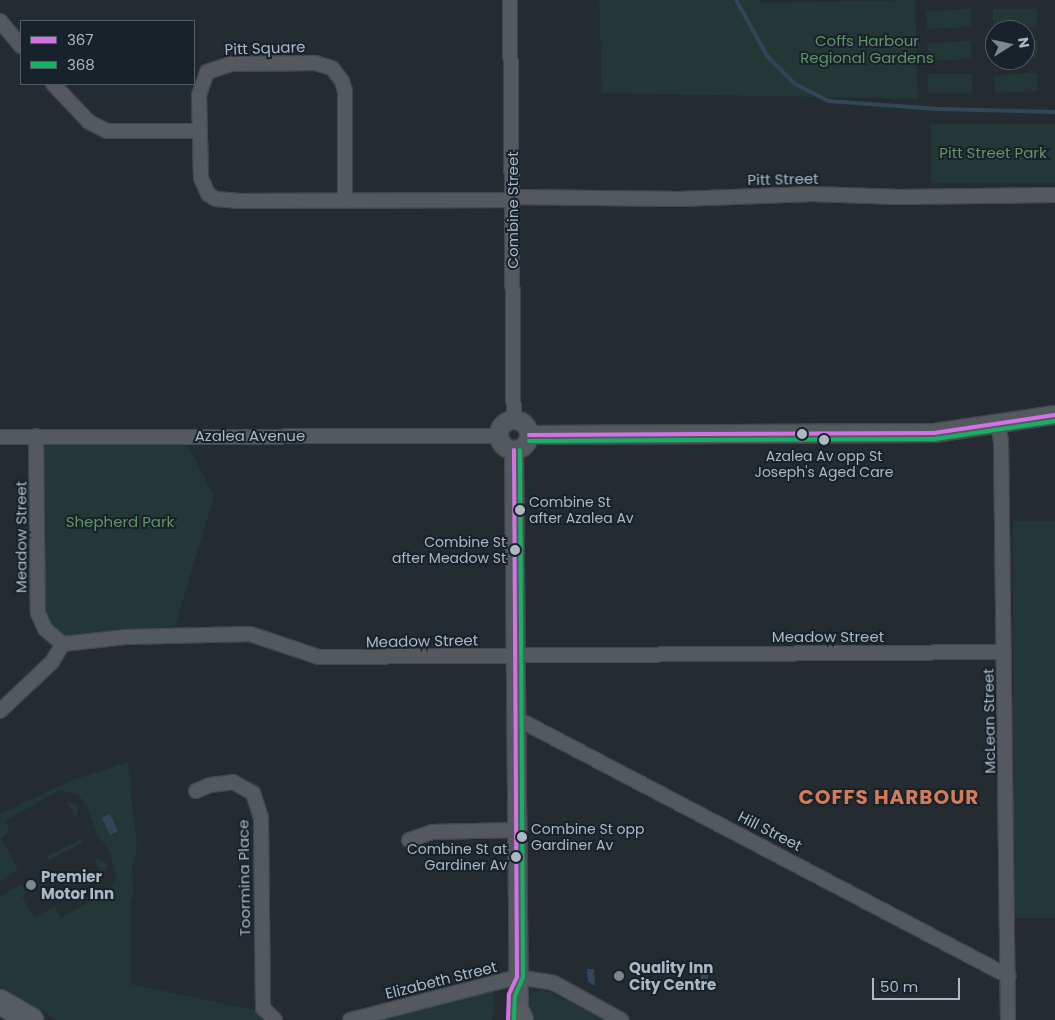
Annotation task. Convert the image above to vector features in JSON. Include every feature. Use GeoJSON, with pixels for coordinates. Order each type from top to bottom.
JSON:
{"type":"FeatureCollection","features":[{"type":"Feature","properties":{"kind":"highway"},"geometry":{"type":"LineString","coordinates":[[0,1002],[31,1020]]}},
{"type":"Feature","properties":{"kind":"street","name":"Combine Street"},"geometry":{"type":"LineString","coordinates":[[510,0],[514,420]]}},
{"type":"Feature","properties":{"kind":"street"},"geometry":{"type":"LineString","coordinates":[[0,21],[20,45]]}},
{"type":"Feature","properties":{"kind":"street","name":"Pitt Square"},"geometry":{"type":"LineString","coordinates":[[345,201],[345,91],[342,81],[332,68],[315,63],[231,64],[214,67],[206,72],[200,86],[200,178],[208,194],[216,199],[345,201],[512,198]]}},
{"type":"Feature","properties":{"kind":"street"},"geometry":{"type":"LineString","coordinates":[[54,85],[88,122],[107,131],[199,131]]}},
{"type":"Feature","properties":{"kind":"street","name":"Pitt Street"},"geometry":{"type":"LineString","coordinates":[[512,198],[680,199],[812,194],[900,197],[1055,195]]}},
{"type":"Feature","properties":{"kind":"street"},"geometry":{"type":"LineString","coordinates":[[529,435],[934,433],[1055,415]]}},
{"type":"Feature","properties":{"kind":"street"},"geometry":{"type":"LineString","coordinates":[[514,420],[524,424],[529,435],[524,446],[514,450],[505,447],[499,436],[504,424],[514,420]]}},
{"type":"Feature","properties":{"kind":"street","name":"McLean Street"},"geometry":{"type":"LineString","coordinates":[[998,423],[1002,441],[1008,1020]]}},
{"type":"Feature","properties":{"kind":"street","name":"Meadow Street"},"geometry":{"type":"LineString","coordinates":[[36,436],[38,613],[45,629],[64,644],[125,637],[250,634],[318,657],[1004,652]]}},
{"type":"Feature","properties":{"kind":"street","name":"Azalea Avenue"},"geometry":{"type":"LineString","coordinates":[[0,437],[499,436]]}},
{"type":"Feature","properties":{"kind":"street"},"geometry":{"type":"LineString","coordinates":[[514,450],[517,977],[509,994],[514,1019]]}},
{"type":"Feature","properties":{"kind":"street"},"geometry":{"type":"LineString","coordinates":[[0,711],[52,662],[64,644]]}},
{"type":"Feature","properties":{"kind":"street","name":"Hill Street"},"geometry":{"type":"LineString","coordinates":[[516,718],[1008,976]]}},
{"type":"Feature","properties":{"kind":"street","name":"Toormina Place"},"geometry":{"type":"LineString","coordinates":[[196,791],[210,785],[233,782],[253,793],[261,818],[263,1008],[274,1020]]}},
{"type":"Feature","properties":{"kind":"street"},"geometry":{"type":"LineString","coordinates":[[409,840],[432,832],[516,830]]}},
{"type":"Feature","properties":{"kind":"street","name":"Elizabeth Street"},"geometry":{"type":"LineString","coordinates":[[350,1020],[517,977],[554,984],[621,1020]]}},
{"type":"Feature","properties":{"kind":"green space","name":"Coffs Harbour Regional Gardens"},"geometry":{"type":"Polygon","coordinates":[[[599,0],[758,0],[762,3],[915,0],[918,99],[602,93],[599,0]]]}},
{"type":"Feature","properties":{"kind":"green space"},"geometry":{"type":"Polygon","coordinates":[[[970,9],[971,27],[927,29],[926,11],[970,9]]]}},
{"type":"Feature","properties":{"kind":"green space"},"geometry":{"type":"Polygon","coordinates":[[[993,9],[1037,9],[1037,27],[1035,27],[1035,20],[993,20],[993,9]]]}},
{"type":"Feature","properties":{"kind":"green space"},"geometry":{"type":"Polygon","coordinates":[[[1035,40],[1037,40],[1037,58],[1035,58],[1035,40]]]}},
{"type":"Feature","properties":{"kind":"green space"},"geometry":{"type":"Polygon","coordinates":[[[971,41],[972,59],[928,61],[927,43],[971,41]]]}},
{"type":"Feature","properties":{"kind":"green space"},"geometry":{"type":"Polygon","coordinates":[[[1037,73],[1038,91],[995,93],[994,75],[1037,73]]]}},
{"type":"Feature","properties":{"kind":"green space"},"geometry":{"type":"Polygon","coordinates":[[[928,74],[972,74],[972,93],[928,93],[928,74]]]}},
{"type":"Feature","properties":{"kind":"green space","name":"Pitt Street Park"},"geometry":{"type":"Polygon","coordinates":[[[931,124],[1055,124],[1055,183],[931,183],[931,124]]]}},
{"type":"Feature","properties":{"kind":"green space","name":"Shepherd Park"},"geometry":{"type":"Polygon","coordinates":[[[36,436],[183,436],[214,496],[172,636],[63,644],[45,629],[36,436]]]}},
{"type":"Feature","properties":{"kind":"green space"},"geometry":{"type":"Polygon","coordinates":[[[1013,521],[1055,521],[1055,918],[1013,918],[1013,521]]]}},
{"type":"Feature","properties":{"kind":"green space"},"geometry":{"type":"Polygon","coordinates":[[[128,762],[137,847],[132,869],[134,891],[130,904],[130,984],[258,1011],[262,1020],[57,1020],[0,986],[0,897],[21,884],[26,893],[22,896],[34,918],[55,906],[61,918],[111,889],[116,877],[110,852],[96,833],[87,806],[79,796],[60,790],[5,821],[10,832],[1,838],[18,869],[0,882],[0,814],[73,780],[128,762]]]}},
{"type":"Feature","properties":{"kind":"green space"},"geometry":{"type":"Polygon","coordinates":[[[66,801],[79,806],[76,819],[66,801]]]}},
{"type":"Feature","properties":{"kind":"green space"},"geometry":{"type":"Polygon","coordinates":[[[81,839],[83,843],[49,860],[47,856],[81,839]]]}},
{"type":"Feature","properties":{"kind":"green space"},"geometry":{"type":"Polygon","coordinates":[[[99,858],[108,865],[102,875],[94,859],[99,858]]]}},
{"type":"Feature","properties":{"kind":"green space"},"geometry":{"type":"Polygon","coordinates":[[[493,989],[496,1004],[492,1020],[378,1020],[408,1009],[493,989]]]}},
{"type":"Feature","properties":{"kind":"green space"},"geometry":{"type":"Polygon","coordinates":[[[541,990],[549,992],[605,1020],[527,1020],[525,1001],[532,993],[541,990]]]}},
{"type":"Feature","properties":{"kind":"water"},"geometry":{"type":"Polygon","coordinates":[[[110,814],[118,831],[110,835],[102,818],[110,814]]]}},
{"type":"Feature","properties":{"kind":"water"},"geometry":{"type":"Polygon","coordinates":[[[708,964],[708,980],[701,980],[700,965],[708,964]]]}},
{"type":"Feature","properties":{"kind":"water"},"geometry":{"type":"Polygon","coordinates":[[[587,969],[594,969],[595,986],[588,982],[587,969]]]}},
{"type":"Feature","properties":{"kind":"waterway"},"geometry":{"type":"LineString","coordinates":[[736,0],[768,57],[795,84],[828,101],[939,109],[1055,112]]}},
{"type":"Feature","properties":{"kind":"transit line","name":"367"},"geometry":{"type":"LineString","coordinates":[[529,435],[934,433],[1055,415]]}},
{"type":"Feature","properties":{"kind":"transit line","name":"368"},"geometry":{"type":"LineString","coordinates":[[529,441],[934,439],[1055,421]]}},
{"type":"Feature","properties":{"kind":"transit line","name":"367"},"geometry":{"type":"LineString","coordinates":[[508,1020],[509,994],[517,977],[514,450]]}},
{"type":"Feature","properties":{"kind":"transit line","name":"368"},"geometry":{"type":"LineString","coordinates":[[514,1020],[515,996],[523,977],[520,450]]}},
{"type":"Feature","properties":{"kind":"place","name":"Azalea Av opp St Joseph's Aged Care"},"geometry":{"type":"Point","coordinates":[824,440]}},
{"type":"Feature","properties":{"kind":"place","name":"Combine St after Azalea Av"},"geometry":{"type":"Point","coordinates":[520,510]}},
{"type":"Feature","properties":{"kind":"place","name":"Combine St after Meadow St"},"geometry":{"type":"Point","coordinates":[515,550]}},
{"type":"Feature","properties":{"kind":"place","name":"Combine St opp Gardiner Av"},"geometry":{"type":"Point","coordinates":[522,837]}},
{"type":"Feature","properties":{"kind":"place","name":"Combine St at Gardiner Av"},"geometry":{"type":"Point","coordinates":[516,857]}},
{"type":"Feature","properties":{"kind":"place","name":"Premier Motor Inn"},"geometry":{"type":"Point","coordinates":[31,885]}},
{"type":"Feature","properties":{"kind":"place","name":"Quality Inn City Centre"},"geometry":{"type":"Point","coordinates":[619,976]}},
{"type":"Feature","properties":{"kind":"district","name":"COFFS HARBOUR"},"geometry":{"type":"Point","coordinates":[889,797]}}]}
